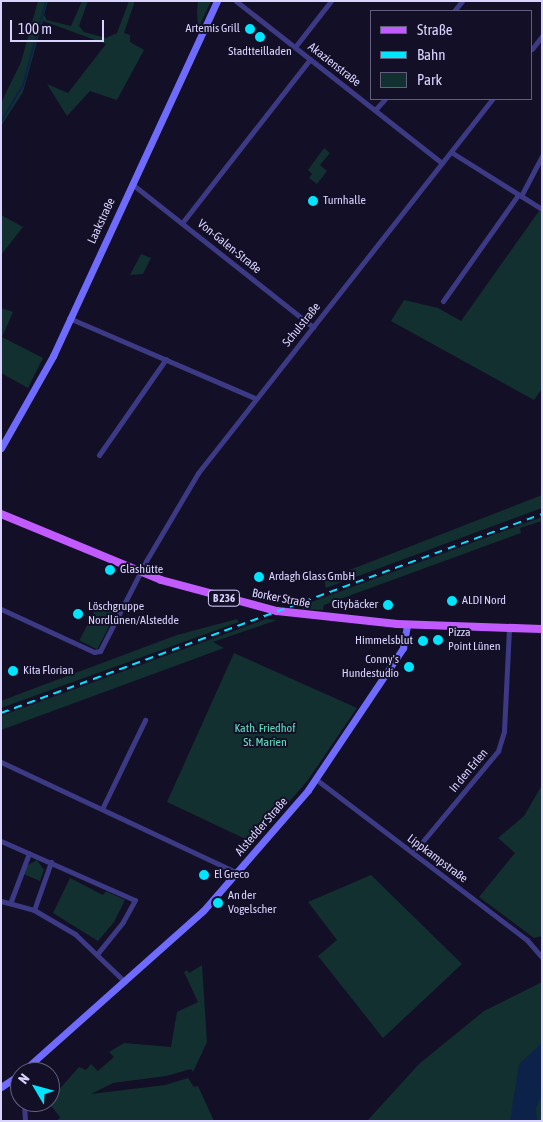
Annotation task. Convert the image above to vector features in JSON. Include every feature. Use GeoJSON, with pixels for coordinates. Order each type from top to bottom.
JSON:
{"type":"FeatureCollection","features":[{"type":"Feature","properties":{"kind":"main road","name":"Borker Straße"},"geometry":{"type":"LineString","coordinates":[[1,514],[140,572],[201,592],[287,613],[407,625],[542,629]]}},
{"type":"Feature","properties":{"kind":"street","name":"Laakstraße"},"geometry":{"type":"LineString","coordinates":[[1,448],[51,360],[68,318],[217,1]]}},
{"type":"Feature","properties":{"kind":"street","name":"Akazienstraße"},"geometry":{"type":"LineString","coordinates":[[236,1],[442,163]]}},
{"type":"Feature","properties":{"kind":"street"},"geometry":{"type":"LineString","coordinates":[[295,47],[331,1]]}},
{"type":"Feature","properties":{"kind":"street"},"geometry":{"type":"LineString","coordinates":[[533,48],[542,36]]}},
{"type":"Feature","properties":{"kind":"street"},"geometry":{"type":"LineString","coordinates":[[182,223],[310,59]]}},
{"type":"Feature","properties":{"kind":"street"},"geometry":{"type":"LineString","coordinates":[[375,110],[384,100]]}},
{"type":"Feature","properties":{"kind":"street","name":"Schulstraße"},"geometry":{"type":"LineString","coordinates":[[1,609],[98,652],[102,649],[140,572],[198,473],[255,398],[491,100]]}},
{"type":"Feature","properties":{"kind":"street"},"geometry":{"type":"LineString","coordinates":[[451,152],[542,209]]}},
{"type":"Feature","properties":{"kind":"street"},"geometry":{"type":"LineString","coordinates":[[443,301],[520,195],[542,156]]}},
{"type":"Feature","properties":{"kind":"street","name":"Von-Galen-Straße"},"geometry":{"type":"LineString","coordinates":[[132,184],[313,326]]}},
{"type":"Feature","properties":{"kind":"street"},"geometry":{"type":"LineString","coordinates":[[68,318],[255,398]]}},
{"type":"Feature","properties":{"kind":"street"},"geometry":{"type":"LineString","coordinates":[[99,455],[166,359]]}},
{"type":"Feature","properties":{"kind":"street","name":"Alstedder Straße"},"geometry":{"type":"LineString","coordinates":[[33,1062],[203,911],[317,780],[403,648],[407,625]]}},
{"type":"Feature","properties":{"kind":"street","name":"In den Erlen"},"geometry":{"type":"LineString","coordinates":[[413,853],[498,751],[504,731],[509,628]]}},
{"type":"Feature","properties":{"kind":"street"},"geometry":{"type":"LineString","coordinates":[[102,809],[146,720]]}},
{"type":"Feature","properties":{"kind":"street"},"geometry":{"type":"LineString","coordinates":[[1,762],[238,872]]}},
{"type":"Feature","properties":{"kind":"street","name":"Lippkampstraße"},"geometry":{"type":"LineString","coordinates":[[317,780],[527,940],[542,957]]}},
{"type":"Feature","properties":{"kind":"street"},"geometry":{"type":"LineString","coordinates":[[1,841],[135,900],[123,922],[98,953]]}},
{"type":"Feature","properties":{"kind":"street"},"geometry":{"type":"LineString","coordinates":[[11,901],[29,853]]}},
{"type":"Feature","properties":{"kind":"street"},"geometry":{"type":"LineString","coordinates":[[34,910],[50,862]]}},
{"type":"Feature","properties":{"kind":"street"},"geometry":{"type":"LineString","coordinates":[[1,901],[11,901],[34,910],[75,934],[98,953],[125,982]]}},
{"type":"Feature","properties":{"kind":"green space"},"geometry":{"type":"Polygon","coordinates":[[[38,1],[48,1],[44,15],[47,20],[71,26],[82,1],[88,1],[79,26],[84,32],[106,38],[117,33],[129,1],[135,1],[124,33],[130,35],[130,42],[144,50],[117,100],[90,91],[67,116],[47,84],[68,93],[106,44],[43,21],[23,92],[1,126],[1,103],[21,62],[38,1]]]}},
{"type":"Feature","properties":{"kind":"green space"},"geometry":{"type":"Polygon","coordinates":[[[198,1],[211,1],[198,29],[197,12],[198,1]]]}},
{"type":"Feature","properties":{"kind":"green space"},"geometry":{"type":"Polygon","coordinates":[[[324,148],[330,153],[320,165],[327,171],[317,184],[309,178],[312,174],[308,170],[324,148]]]}},
{"type":"Feature","properties":{"kind":"green space"},"geometry":{"type":"Polygon","coordinates":[[[539,211],[542,213],[542,389],[534,400],[391,321],[404,300],[438,308],[461,321],[539,211]]]}},
{"type":"Feature","properties":{"kind":"green space"},"geometry":{"type":"Polygon","coordinates":[[[1,215],[23,227],[1,255],[1,215]]]}},
{"type":"Feature","properties":{"kind":"green space"},"geometry":{"type":"Polygon","coordinates":[[[141,254],[151,258],[143,274],[130,275],[141,254]]]}},
{"type":"Feature","properties":{"kind":"green space"},"geometry":{"type":"Polygon","coordinates":[[[1,308],[13,312],[2,337],[43,358],[28,388],[1,373],[1,308]]]}},
{"type":"Feature","properties":{"kind":"green space"},"geometry":{"type":"Polygon","coordinates":[[[542,495],[542,508],[326,588],[324,580],[542,495]]]}},
{"type":"Feature","properties":{"kind":"green space"},"geometry":{"type":"Polygon","coordinates":[[[542,517],[542,521],[520,528],[521,533],[324,605],[323,610],[303,609],[301,606],[542,517]]]}},
{"type":"Feature","properties":{"kind":"green space"},"geometry":{"type":"Polygon","coordinates":[[[98,604],[116,613],[97,650],[79,641],[98,604]]]}},
{"type":"Feature","properties":{"kind":"green space"},"geometry":{"type":"Polygon","coordinates":[[[237,619],[239,622],[1,708],[1,701],[27,691],[177,635],[237,619]]]}},
{"type":"Feature","properties":{"kind":"green space"},"geometry":{"type":"Polygon","coordinates":[[[266,619],[277,620],[213,642],[224,648],[1,730],[1,716],[266,619]]]}},
{"type":"Feature","properties":{"kind":"green space","name":"Kath. Friedhof St. Marien"},"geometry":{"type":"Polygon","coordinates":[[[234,653],[357,708],[308,780],[254,843],[167,802],[234,653]]]}},
{"type":"Feature","properties":{"kind":"green space"},"geometry":{"type":"Polygon","coordinates":[[[542,785],[542,936],[534,938],[479,897],[515,853],[498,838],[524,816],[542,785]]]}},
{"type":"Feature","properties":{"kind":"green space"},"geometry":{"type":"Polygon","coordinates":[[[37,860],[44,870],[40,881],[23,874],[26,866],[37,860]]]}},
{"type":"Feature","properties":{"kind":"green space"},"geometry":{"type":"Polygon","coordinates":[[[371,875],[462,964],[383,1038],[318,956],[337,940],[308,902],[371,875]]]}},
{"type":"Feature","properties":{"kind":"green space"},"geometry":{"type":"Polygon","coordinates":[[[70,878],[103,895],[106,891],[125,900],[114,922],[98,941],[53,913],[70,878]]]}},
{"type":"Feature","properties":{"kind":"green space"},"geometry":{"type":"Polygon","coordinates":[[[202,965],[207,1042],[193,1072],[191,1069],[166,1076],[113,1083],[91,1094],[165,1085],[188,1078],[194,1087],[198,1086],[214,1121],[57,1121],[60,1117],[56,1112],[60,1112],[60,1088],[79,1067],[86,1070],[91,1064],[98,1071],[114,1057],[109,1052],[124,1043],[171,1047],[177,1012],[198,1002],[184,972],[187,970],[189,973],[202,965]]]}},
{"type":"Feature","properties":{"kind":"green space"},"geometry":{"type":"Polygon","coordinates":[[[542,982],[542,1121],[367,1121],[419,1064],[484,1011],[542,982]]]}},
{"type":"Feature","properties":{"kind":"water"},"geometry":{"type":"Polygon","coordinates":[[[542,1043],[542,1094],[536,1108],[537,1121],[510,1121],[519,1064],[542,1043]]]}},
{"type":"Feature","properties":{"kind":"waterway"},"geometry":{"type":"LineString","coordinates":[[1,121],[23,85],[46,1]]}},
{"type":"Feature","properties":{"kind":"railway"},"geometry":{"type":"LineString","coordinates":[[1,713],[542,514]]}},
{"type":"Feature","properties":{"kind":"place","name":"Artemis Grill"},"geometry":{"type":"Point","coordinates":[250,29]}},
{"type":"Feature","properties":{"kind":"place","name":"Stadtteilladen"},"geometry":{"type":"Point","coordinates":[260,37]}},
{"type":"Feature","properties":{"kind":"place","name":"Turnhalle"},"geometry":{"type":"Point","coordinates":[313,201]}},
{"type":"Feature","properties":{"kind":"place","name":"Glashütte"},"geometry":{"type":"Point","coordinates":[110,570]}},
{"type":"Feature","properties":{"kind":"place","name":"Ardagh Glass GmbH"},"geometry":{"type":"Point","coordinates":[259,577]}},
{"type":"Feature","properties":{"kind":"place","name":"ALDI Nord"},"geometry":{"type":"Point","coordinates":[452,601]}},
{"type":"Feature","properties":{"kind":"place","name":"Citybäcker"},"geometry":{"type":"Point","coordinates":[388,605]}},
{"type":"Feature","properties":{"kind":"place","name":"Löschgruppe Nordlünen/Alstedde"},"geometry":{"type":"Point","coordinates":[78,614]}},
{"type":"Feature","properties":{"kind":"place","name":"Pizza Point Lünen"},"geometry":{"type":"Point","coordinates":[438,640]}},
{"type":"Feature","properties":{"kind":"place","name":"Himmelsblut"},"geometry":{"type":"Point","coordinates":[423,641]}},
{"type":"Feature","properties":{"kind":"place","name":"Conny's Hundestudio"},"geometry":{"type":"Point","coordinates":[409,667]}},
{"type":"Feature","properties":{"kind":"place","name":"Kita Florian"},"geometry":{"type":"Point","coordinates":[13,671]}},
{"type":"Feature","properties":{"kind":"place","name":"El Greco"},"geometry":{"type":"Point","coordinates":[204,875]}},
{"type":"Feature","properties":{"kind":"place","name":"An der Vogelscher"},"geometry":{"type":"Point","coordinates":[218,903]}}]}
